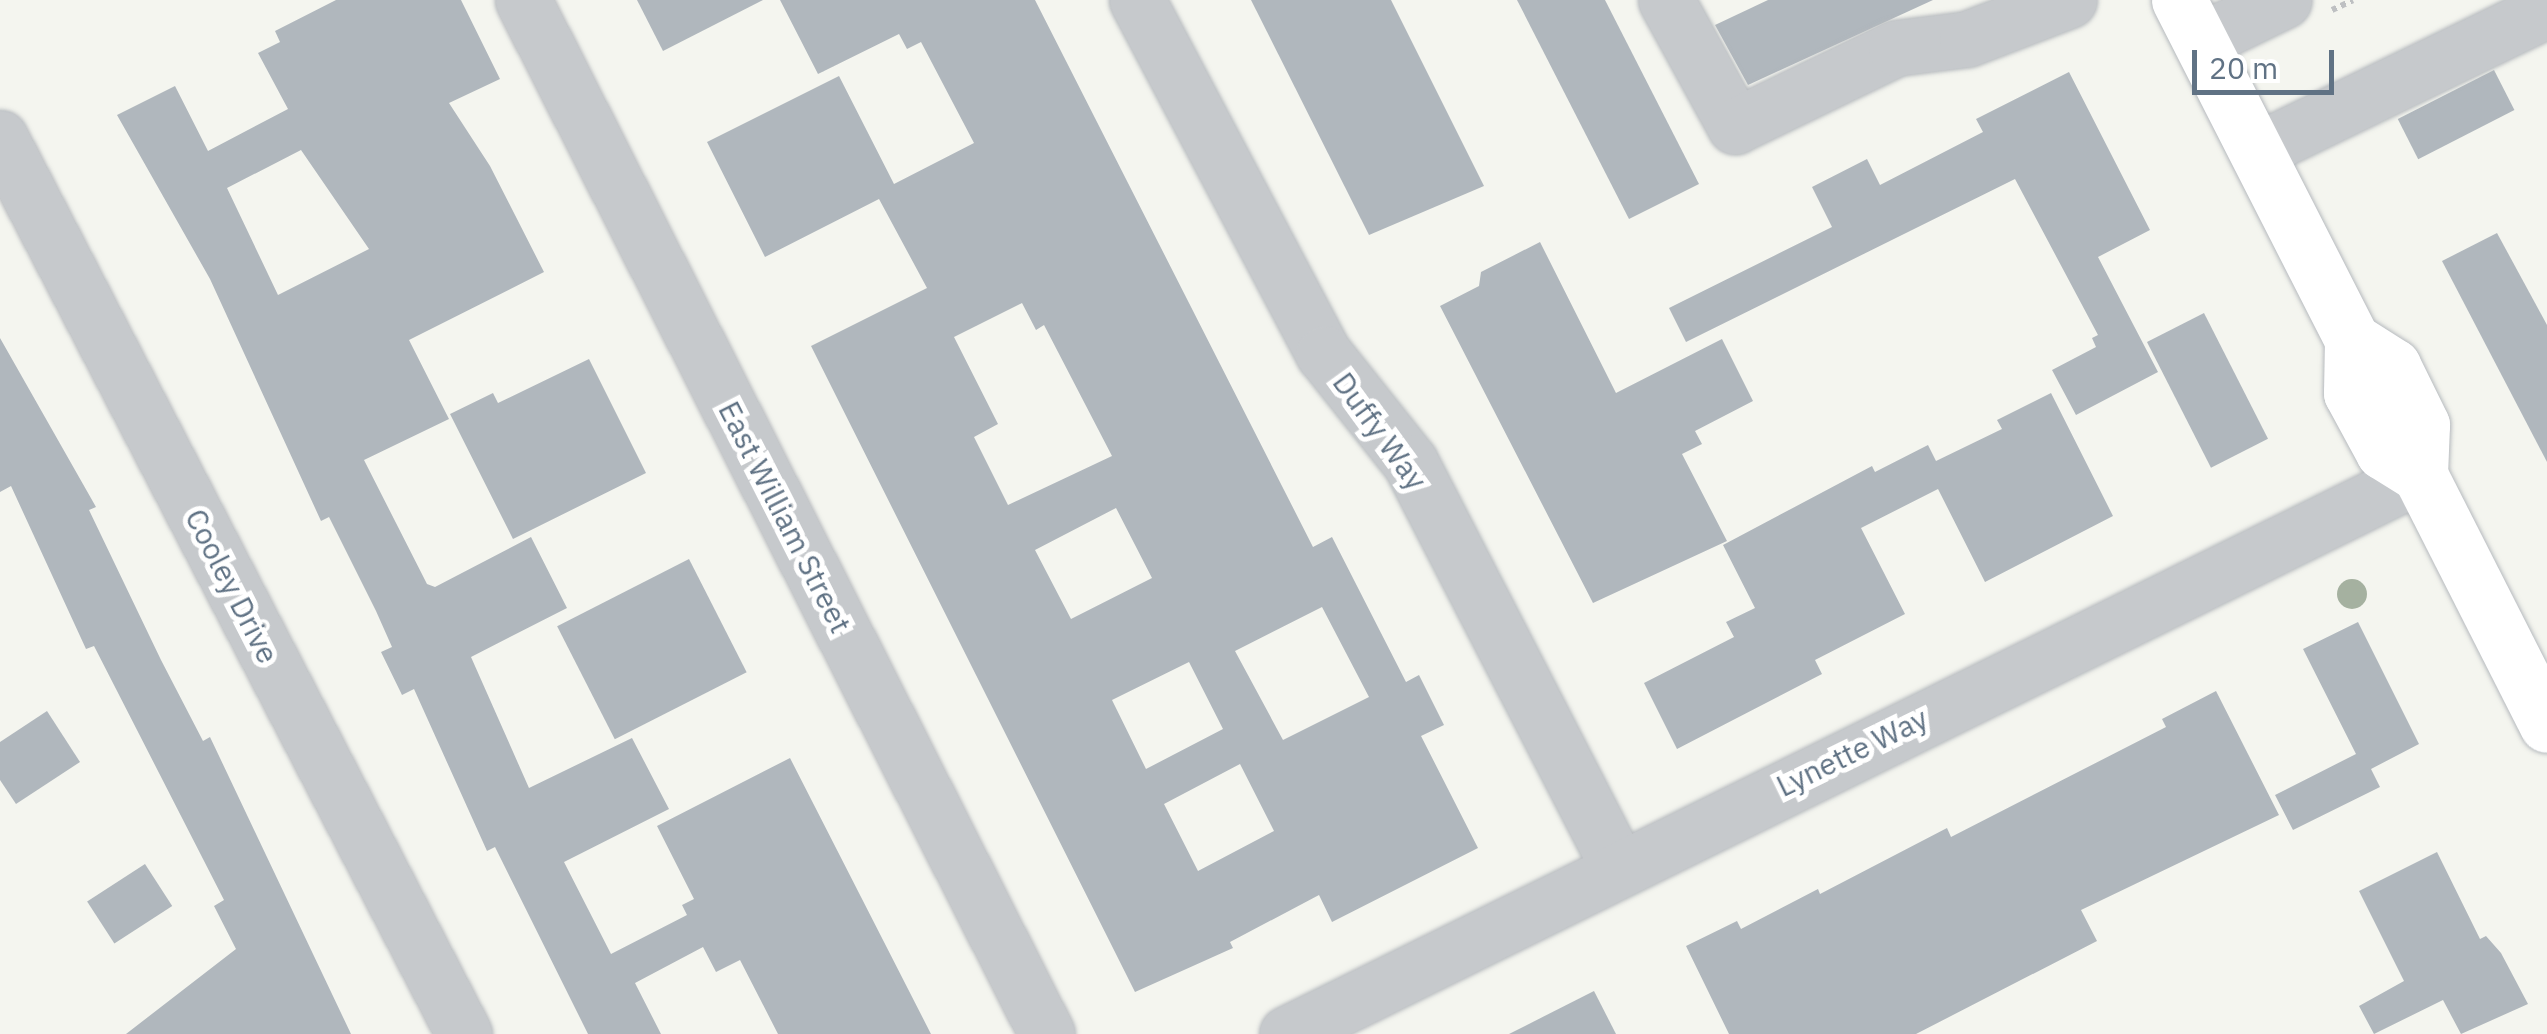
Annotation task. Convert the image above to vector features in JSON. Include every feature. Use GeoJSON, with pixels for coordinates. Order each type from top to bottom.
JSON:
{"type":"FeatureCollection","features":[{"type":"Feature","properties":{"kind":"main road"},"geometry":{"type":"LineString","coordinates":[[2190,20],[2352,340],[2351,392],[2383,452],[2420,475],[2547,725]]}},
{"type":"Feature","properties":{"kind":"street","name":"East William Street"},"geometry":{"type":"LineString","coordinates":[[524,0],[1046,1034]]}},
{"type":"Feature","properties":{"kind":"street","name":"Duffy Way"},"geometry":{"type":"LineString","coordinates":[[1137,0],[1324,354],[1410,462],[1618,866]]}},
{"type":"Feature","properties":{"kind":"street"},"geometry":{"type":"LineString","coordinates":[[1666,0],[1735,126],[1896,48],[1967,39],[2069,0]]}},
{"type":"Feature","properties":{"kind":"street"},"geometry":{"type":"LineString","coordinates":[[2190,20],[2284,0]]}},
{"type":"Feature","properties":{"kind":"street"},"geometry":{"type":"LineString","coordinates":[[2256,151],[2547,10]]}},
{"type":"Feature","properties":{"kind":"street","name":"Cooley Drive"},"geometry":{"type":"LineString","coordinates":[[0,138],[464,1034]]}},
{"type":"Feature","properties":{"kind":"street","name":"Lynette Way"},"geometry":{"type":"LineString","coordinates":[[1286,1034],[1618,866],[2420,475]]}},
{"type":"Feature","properties":{"kind":"building"},"geometry":{"type":"Polygon","coordinates":[[[336,0],[461,0],[500,79],[449,103],[490,166],[544,272],[409,340],[449,419],[364,460],[427,584],[435,587],[531,537],[567,608],[471,657],[529,788],[632,738],[669,809],[564,862],[611,954],[687,915],[682,905],[694,899],[657,826],[790,758],[931,1034],[778,1034],[740,960],[716,972],[703,947],[635,983],[661,1034],[588,1034],[495,847],[487,851],[414,689],[402,695],[381,652],[392,647],[376,611],[329,517],[321,521],[210,279],[117,115],[175,86],[208,151],[288,109],[258,53],[280,42],[275,31],[336,0]],[[301,150],[227,188],[278,295],[369,249],[301,150]]]}},
{"type":"Feature","properties":{"kind":"building"},"geometry":{"type":"Polygon","coordinates":[[[637,0],[763,0],[663,51],[637,0]]]}},
{"type":"Feature","properties":{"kind":"building"},"geometry":{"type":"Polygon","coordinates":[[[780,0],[1035,0],[1313,547],[1332,537],[1406,682],[1419,675],[1444,725],[1421,736],[1478,848],[1332,922],[1319,895],[1230,942],[1233,948],[1135,992],[811,346],[927,288],[879,199],[765,257],[707,142],[839,76],[894,184],[974,143],[921,42],[907,49],[899,34],[818,74],[780,0]],[[1022,303],[954,337],[998,424],[974,437],[1008,505],[1112,456],[1044,325],[1036,330],[1022,303]],[[1116,508],[1035,550],[1071,619],[1152,578],[1116,508]],[[1322,607],[1235,651],[1283,740],[1369,697],[1322,607]],[[1189,662],[1112,700],[1146,769],[1223,729],[1189,662]],[[1240,764],[1164,804],[1198,871],[1274,831],[1240,764]]]}},
{"type":"Feature","properties":{"kind":"building"},"geometry":{"type":"Polygon","coordinates":[[[1251,0],[1391,0],[1484,186],[1369,235],[1251,0]]]}},
{"type":"Feature","properties":{"kind":"building"},"geometry":{"type":"Polygon","coordinates":[[[1517,0],[1605,0],[1699,184],[1629,219],[1517,0]]]}},
{"type":"Feature","properties":{"kind":"building"},"geometry":{"type":"Polygon","coordinates":[[[1768,0],[1933,0],[1748,85],[1715,25],[1768,0]]]}},
{"type":"Feature","properties":{"kind":"building"},"geometry":{"type":"Polygon","coordinates":[[[2494,70],[2514,110],[2418,159],[2398,119],[2494,70]]]}},
{"type":"Feature","properties":{"kind":"building"},"geometry":{"type":"Polygon","coordinates":[[[2069,72],[2150,230],[2098,257],[2158,372],[2076,415],[2052,370],[2096,347],[2092,338],[2098,335],[2015,179],[1686,342],[1669,308],[1832,227],[1812,187],[1867,159],[1880,185],[1983,132],[1976,119],[2069,72]]]}},
{"type":"Feature","properties":{"kind":"building"},"geometry":{"type":"Polygon","coordinates":[[[2497,233],[2547,325],[2547,462],[2442,261],[2497,233]]]}},
{"type":"Feature","properties":{"kind":"building"},"geometry":{"type":"Polygon","coordinates":[[[1540,242],[1616,393],[1722,339],[1753,401],[1695,431],[1702,444],[1682,454],[1727,541],[1593,603],[1440,306],[1479,286],[1481,272],[1540,242]]]}},
{"type":"Feature","properties":{"kind":"building"},"geometry":{"type":"Polygon","coordinates":[[[2204,313],[2268,439],[2211,468],[2147,342],[2204,313]]]}},
{"type":"Feature","properties":{"kind":"building"},"geometry":{"type":"Polygon","coordinates":[[[0,338],[96,507],[89,510],[161,660],[203,741],[210,737],[351,1034],[126,1034],[236,949],[214,906],[224,900],[94,646],[86,649],[11,486],[0,492],[0,338]]]}},
{"type":"Feature","properties":{"kind":"building"},"geometry":{"type":"Polygon","coordinates":[[[589,359],[646,473],[513,539],[450,414],[493,393],[498,403],[589,359]]]}},
{"type":"Feature","properties":{"kind":"building"},"geometry":{"type":"Polygon","coordinates":[[[2051,393],[2113,516],[1985,582],[1938,489],[1861,528],[1905,614],[1815,660],[1822,674],[1677,749],[1644,683],[1734,637],[1726,622],[1755,608],[1723,545],[1872,466],[1875,472],[1928,445],[1936,461],[2002,429],[1997,420],[2051,393]]]}},
{"type":"Feature","properties":{"kind":"building"},"geometry":{"type":"Polygon","coordinates":[[[689,559],[747,672],[615,739],[557,626],[689,559]]]}},
{"type":"Feature","properties":{"kind":"building"},"geometry":{"type":"Polygon","coordinates":[[[2358,622],[2419,744],[2371,769],[2380,787],[2293,830],[2275,795],[2356,754],[2303,649],[2358,622]]]}},
{"type":"Feature","properties":{"kind":"building"},"geometry":{"type":"Polygon","coordinates":[[[2216,691],[2279,815],[2081,910],[2097,941],[1916,1034],[1729,1034],[1686,946],[1737,921],[1741,929],[1818,889],[1820,894],[1947,828],[1951,837],[2166,727],[2162,719],[2216,691]]]}},
{"type":"Feature","properties":{"kind":"building"},"geometry":{"type":"Polygon","coordinates":[[[47,711],[80,762],[16,804],[0,780],[0,742],[47,711]]]}},
{"type":"Feature","properties":{"kind":"building"},"geometry":{"type":"Polygon","coordinates":[[[2437,852],[2480,939],[2486,936],[2501,953],[2528,1004],[2461,1034],[2443,1000],[2374,1034],[2359,1006],[2404,981],[2359,891],[2437,852]]]}},
{"type":"Feature","properties":{"kind":"building"},"geometry":{"type":"Polygon","coordinates":[[[145,864],[172,906],[114,944],[87,902],[145,864]]]}},
{"type":"Feature","properties":{"kind":"building"},"geometry":{"type":"Polygon","coordinates":[[[1594,991],[1616,1034],[1509,1034],[1594,991]]]}}]}
